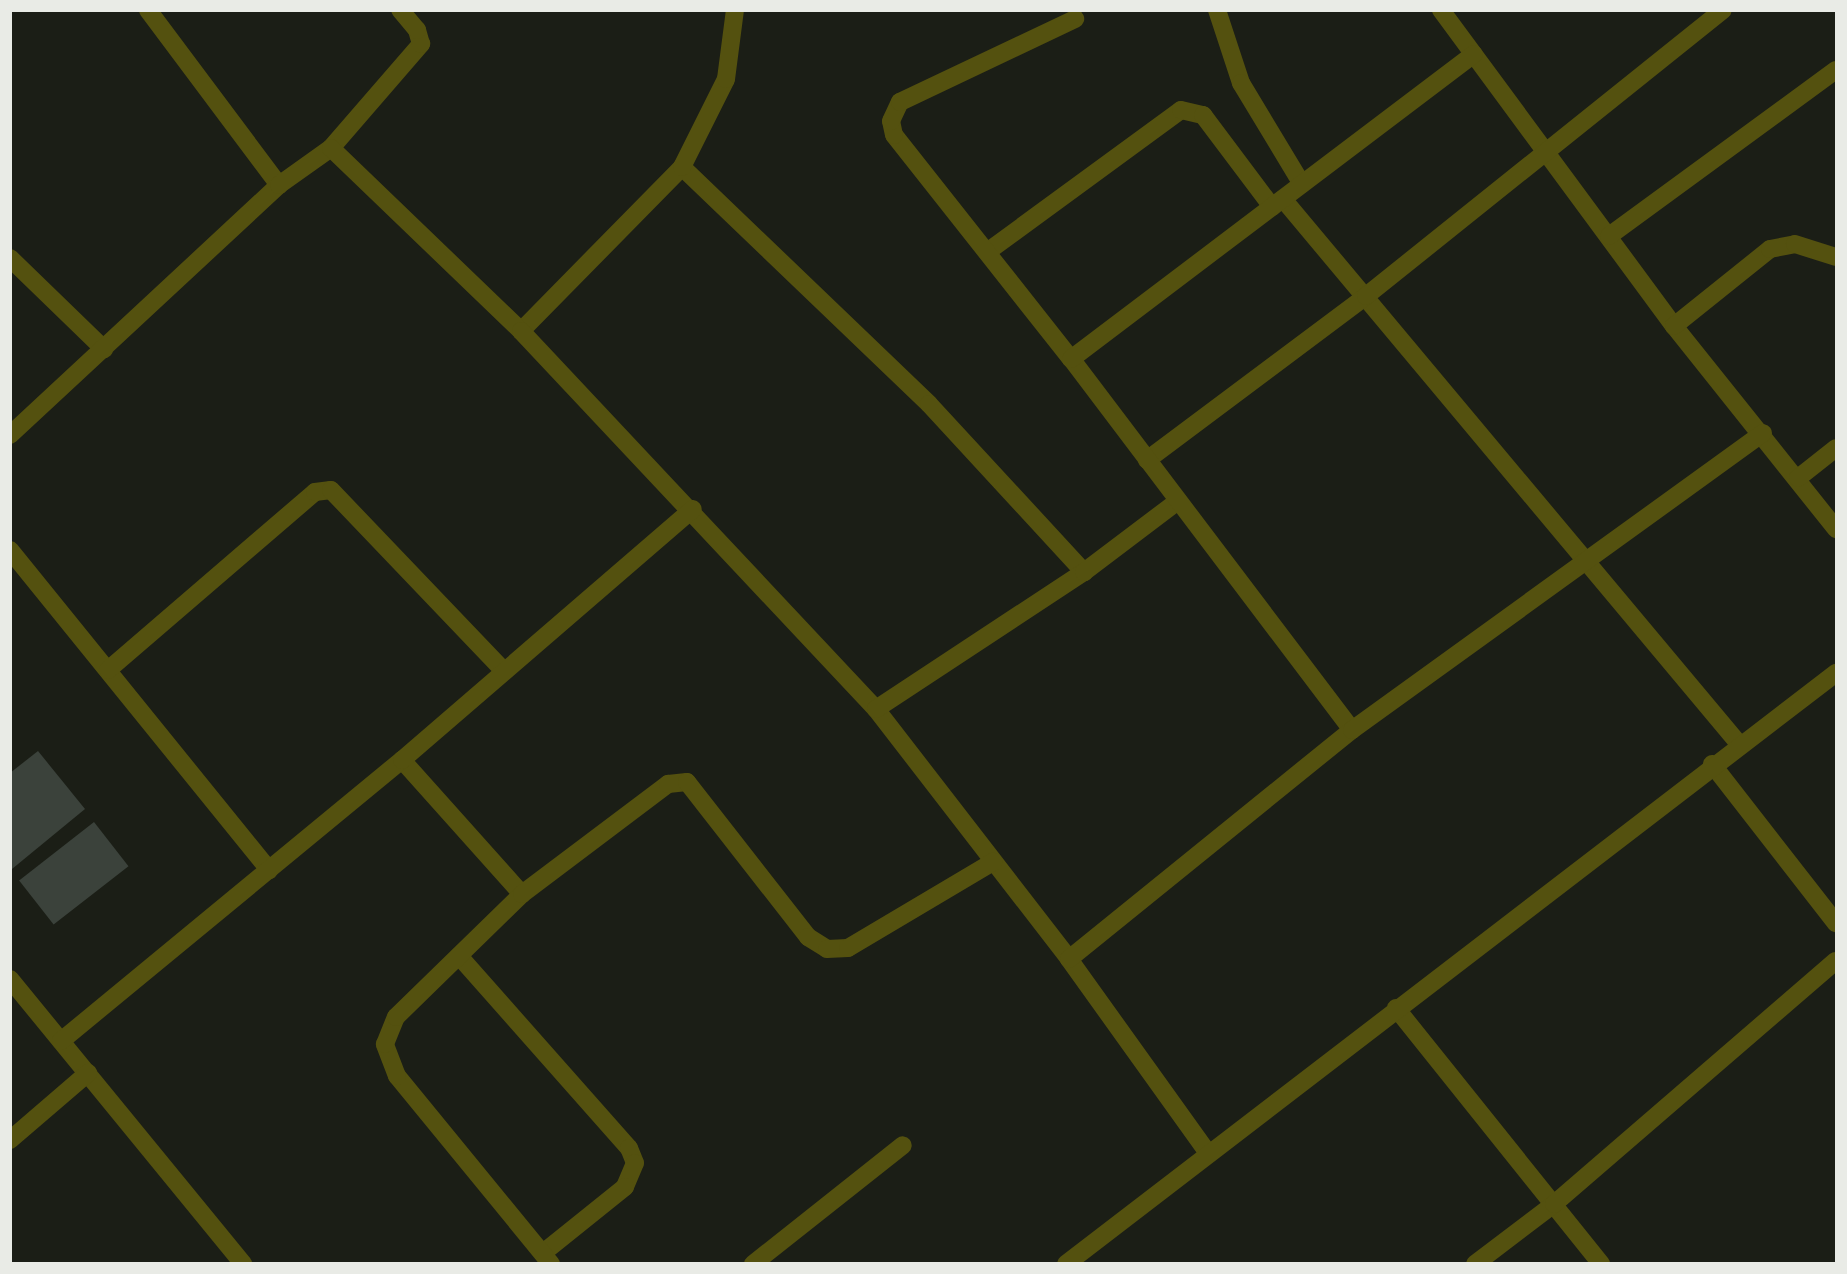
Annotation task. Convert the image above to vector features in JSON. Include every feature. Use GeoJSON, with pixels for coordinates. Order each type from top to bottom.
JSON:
{"type":"FeatureCollection","features":[{"type":"Feature","properties":{"kind":"street"},"geometry":{"type":"LineString","coordinates":[[148,10],[279,185]]}},
{"type":"Feature","properties":{"kind":"street"},"geometry":{"type":"LineString","coordinates":[[10,435],[279,185],[331,148],[421,44],[417,30],[400,10]]}},
{"type":"Feature","properties":{"kind":"street"},"geometry":{"type":"LineString","coordinates":[[520,331],[682,167],[726,79],[735,10]]}},
{"type":"Feature","properties":{"kind":"street"},"geometry":{"type":"LineString","coordinates":[[1217,10],[1241,83],[1302,184]]}},
{"type":"Feature","properties":{"kind":"street"},"geometry":{"type":"LineString","coordinates":[[1441,10],[1549,152],[1674,326],[1798,478],[1836,529]]}},
{"type":"Feature","properties":{"kind":"street"},"geometry":{"type":"LineString","coordinates":[[1147,460],[1366,296],[1549,152],[1723,10]]}},
{"type":"Feature","properties":{"kind":"street"},"geometry":{"type":"LineString","coordinates":[[1075,19],[895,108],[894,135],[1071,359],[1352,730]]}},
{"type":"Feature","properties":{"kind":"street"},"geometry":{"type":"LineString","coordinates":[[1071,359],[1474,54]]}},
{"type":"Feature","properties":{"kind":"street"},"geometry":{"type":"LineString","coordinates":[[1609,236],[1836,70]]}},
{"type":"Feature","properties":{"kind":"street"},"geometry":{"type":"LineString","coordinates":[[987,252],[1181,110],[1203,115],[1278,203],[1366,296],[1739,744]]}},
{"type":"Feature","properties":{"kind":"street"},"geometry":{"type":"LineString","coordinates":[[331,148],[520,331],[693,509],[876,709],[1069,958],[1209,1153]]}},
{"type":"Feature","properties":{"kind":"street"},"geometry":{"type":"LineString","coordinates":[[682,167],[929,404],[1084,572]]}},
{"type":"Feature","properties":{"kind":"street"},"geometry":{"type":"LineString","coordinates":[[1674,326],[1770,249],[1795,244],[1836,257]]}},
{"type":"Feature","properties":{"kind":"street"},"geometry":{"type":"LineString","coordinates":[[10,258],[104,349]]}},
{"type":"Feature","properties":{"kind":"street"},"geometry":{"type":"LineString","coordinates":[[1069,958],[1352,730],[1584,558],[1762,433]]}},
{"type":"Feature","properties":{"kind":"street"},"geometry":{"type":"LineString","coordinates":[[1798,478],[1836,448]]}},
{"type":"Feature","properties":{"kind":"street"},"geometry":{"type":"LineString","coordinates":[[108,670],[315,492],[331,490],[504,671]]}},
{"type":"Feature","properties":{"kind":"street"},"geometry":{"type":"LineString","coordinates":[[876,709],[1084,572],[1178,501]]}},
{"type":"Feature","properties":{"kind":"street"},"geometry":{"type":"LineString","coordinates":[[62,1041],[402,760],[693,509]]}},
{"type":"Feature","properties":{"kind":"street"},"geometry":{"type":"LineString","coordinates":[[10,550],[269,870]]}},
{"type":"Feature","properties":{"kind":"street"},"geometry":{"type":"LineString","coordinates":[[1066,1263],[1712,764],[1836,673]]}},
{"type":"Feature","properties":{"kind":"street"},"geometry":{"type":"LineString","coordinates":[[402,760],[522,894]]}},
{"type":"Feature","properties":{"kind":"street"},"geometry":{"type":"LineString","coordinates":[[1712,764],[1836,923]]}},
{"type":"Feature","properties":{"kind":"street"},"geometry":{"type":"LineString","coordinates":[[459,956],[629,1148],[635,1163],[625,1187],[547,1258],[397,1076],[385,1044],[396,1017],[522,894],[668,784],[687,782],[808,937],[827,949],[848,948],[993,862]]}},
{"type":"Feature","properties":{"kind":"street"},"geometry":{"type":"LineString","coordinates":[[1475,1263],[1554,1204],[1836,961]]}},
{"type":"Feature","properties":{"kind":"street"},"geometry":{"type":"LineString","coordinates":[[10,979],[243,1263]]}},
{"type":"Feature","properties":{"kind":"street"},"geometry":{"type":"LineString","coordinates":[[1396,1008],[1601,1263]]}},
{"type":"Feature","properties":{"kind":"street"},"geometry":{"type":"LineString","coordinates":[[10,1140],[88,1073]]}},
{"type":"Feature","properties":{"kind":"street"},"geometry":{"type":"LineString","coordinates":[[753,1263],[903,1145]]}},
{"type":"Feature","properties":{"kind":"building"},"geometry":{"type":"Polygon","coordinates":[[[38,751],[85,809],[12,869],[10,773],[38,751]]]}},
{"type":"Feature","properties":{"kind":"building"},"geometry":{"type":"Polygon","coordinates":[[[94,822],[128,866],[54,925],[19,880],[94,822]]]}}]}
